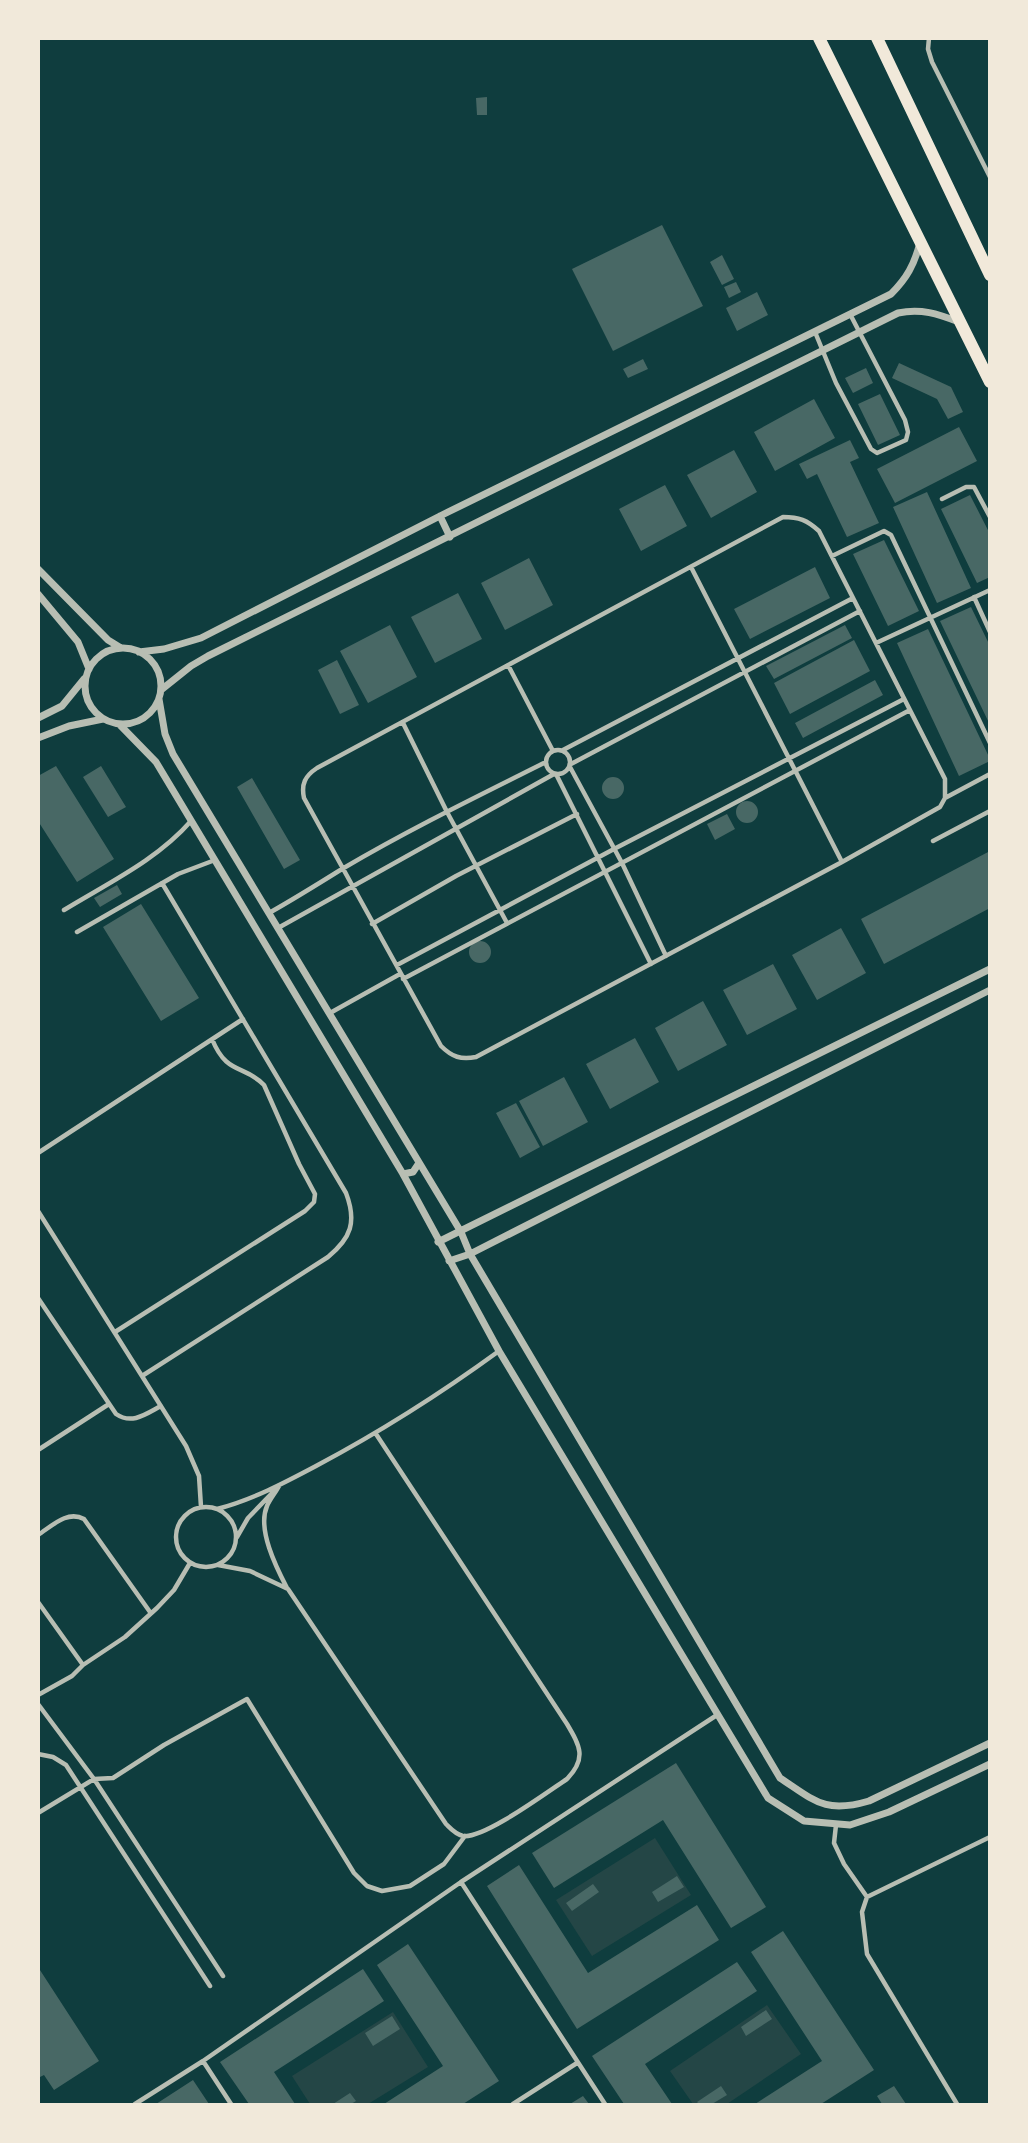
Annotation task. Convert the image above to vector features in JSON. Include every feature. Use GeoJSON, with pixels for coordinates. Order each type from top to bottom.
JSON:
{"type":"FeatureCollection","features":[{"type":"Feature","properties":{"kind":"main road"},"geometry":{"type":"LineString","coordinates":[[819,38],[989,382]]}},
{"type":"Feature","properties":{"kind":"main road"},"geometry":{"type":"LineString","coordinates":[[870,38],[883,52]]}},
{"type":"Feature","properties":{"kind":"main road"},"geometry":{"type":"LineString","coordinates":[[877,38],[989,275]]}},
{"type":"Feature","properties":{"kind":"street"},"geometry":{"type":"LineString","coordinates":[[38,569],[108,640],[121,649],[139,652],[164,649],[201,638],[440,516],[891,294],[914,265],[920,242]]}},
{"type":"Feature","properties":{"kind":"street"},"geometry":{"type":"LineString","coordinates":[[161,690],[208,656],[898,313],[913,310],[938,314],[960,322]]}},
{"type":"Feature","properties":{"kind":"street"},"geometry":{"type":"LineString","coordinates":[[440,516],[450,537]]}},
{"type":"Feature","properties":{"kind":"street"},"geometry":{"type":"LineString","coordinates":[[38,594],[78,642],[88,672],[86,696],[95,713],[103,719],[119,724],[136,722],[150,713],[159,699],[160,678],[156,668],[139,652]]}},
{"type":"Feature","properties":{"kind":"street"},"geometry":{"type":"LineString","coordinates":[[38,718],[62,706],[75,694],[99,657],[121,649]]}},
{"type":"Feature","properties":{"kind":"street"},"geometry":{"type":"LineString","coordinates":[[159,699],[165,734],[173,754],[461,1233],[470,1254],[780,1777],[820,1804],[852,1806],[869,1801],[989,1743]]}},
{"type":"Feature","properties":{"kind":"street"},"geometry":{"type":"LineString","coordinates":[[38,738],[69,726],[103,719]]}},
{"type":"Feature","properties":{"kind":"street"},"geometry":{"type":"LineString","coordinates":[[119,724],[156,762],[402,1174],[499,1351],[768,1798],[804,1821],[850,1825],[874,1818],[989,1764]]}},
{"type":"Feature","properties":{"kind":"street"},"geometry":{"type":"LineString","coordinates":[[438,1242],[461,1233],[989,969]]}},
{"type":"Feature","properties":{"kind":"street"},"geometry":{"type":"LineString","coordinates":[[449,1261],[470,1254],[989,990]]}},
{"type":"Feature","properties":{"kind":"street"},"geometry":{"type":"LineString","coordinates":[[402,1174],[413,1172],[419,1163]]}},
{"type":"Feature","properties":{"kind":"lane"},"geometry":{"type":"LineString","coordinates":[[929,38],[928,49],[932,62],[989,177]]}},
{"type":"Feature","properties":{"kind":"lane"},"geometry":{"type":"LineString","coordinates":[[814,332],[836,383],[871,449],[877,453],[887,450],[906,440],[908,432],[905,420],[850,314]]}},
{"type":"Feature","properties":{"kind":"lane"},"geometry":{"type":"LineString","coordinates":[[942,499],[966,487],[974,487],[989,517]]}},
{"type":"Feature","properties":{"kind":"lane"},"geometry":{"type":"LineString","coordinates":[[783,517],[796,517],[809,522],[819,531],[832,556],[945,779],[945,798],[940,807],[932,814],[476,1057],[466,1059],[448,1053],[441,1046],[351,888],[303,798],[304,780],[309,773],[783,517]]}},
{"type":"Feature","properties":{"kind":"lane"},"geometry":{"type":"LineString","coordinates":[[832,556],[884,531],[889,533],[989,743]]}},
{"type":"Feature","properties":{"kind":"lane"},"geometry":{"type":"LineString","coordinates":[[691,567],[842,862]]}},
{"type":"Feature","properties":{"kind":"lane"},"geometry":{"type":"LineString","coordinates":[[876,643],[989,590]]}},
{"type":"Feature","properties":{"kind":"lane"},"geometry":{"type":"LineString","coordinates":[[974,597],[989,632]]}},
{"type":"Feature","properties":{"kind":"lane"},"geometry":{"type":"LineString","coordinates":[[553,751],[562,751],[853,598]]}},
{"type":"Feature","properties":{"kind":"lane"},"geometry":{"type":"LineString","coordinates":[[278,928],[555,774],[564,773],[570,766],[744,670],[860,611]]}},
{"type":"Feature","properties":{"kind":"lane"},"geometry":{"type":"LineString","coordinates":[[508,665],[553,751]]}},
{"type":"Feature","properties":{"kind":"lane"},"geometry":{"type":"LineString","coordinates":[[397,965],[598,857],[904,699]]}},
{"type":"Feature","properties":{"kind":"lane"},"geometry":{"type":"LineString","coordinates":[[329,1013],[507,923],[910,710]]}},
{"type":"Feature","properties":{"kind":"lane"},"geometry":{"type":"LineString","coordinates":[[403,723],[507,923]]}},
{"type":"Feature","properties":{"kind":"lane"},"geometry":{"type":"LineString","coordinates":[[269,913],[342,869],[546,762],[553,751]]}},
{"type":"Feature","properties":{"kind":"lane"},"geometry":{"type":"LineString","coordinates":[[562,751],[569,756],[570,766],[622,863],[666,956]]}},
{"type":"Feature","properties":{"kind":"lane"},"geometry":{"type":"LineString","coordinates":[[546,762],[577,814],[651,964]]}},
{"type":"Feature","properties":{"kind":"lane"},"geometry":{"type":"LineString","coordinates":[[945,798],[989,774]]}},
{"type":"Feature","properties":{"kind":"lane"},"geometry":{"type":"LineString","coordinates":[[933,841],[989,811]]}},
{"type":"Feature","properties":{"kind":"lane"},"geometry":{"type":"LineString","coordinates":[[372,924],[456,876],[577,814]]}},
{"type":"Feature","properties":{"kind":"lane"},"geometry":{"type":"LineString","coordinates":[[64,910],[155,855],[191,821]]}},
{"type":"Feature","properties":{"kind":"lane"},"geometry":{"type":"LineString","coordinates":[[77,932],[162,883],[215,860]]}},
{"type":"Feature","properties":{"kind":"lane"},"geometry":{"type":"LineString","coordinates":[[142,1376],[328,1257],[341,1247],[352,1223],[352,1212],[346,1193],[162,883]]}},
{"type":"Feature","properties":{"kind":"lane"},"geometry":{"type":"LineString","coordinates":[[38,1153],[243,1019]]}},
{"type":"Feature","properties":{"kind":"lane"},"geometry":{"type":"LineString","coordinates":[[115,1332],[305,1211],[314,1202],[315,1194],[264,1086],[257,1078],[240,1072],[224,1061],[212,1039]]}},
{"type":"Feature","properties":{"kind":"lane"},"geometry":{"type":"LineString","coordinates":[[38,1211],[186,1447],[199,1476],[201,1507]]}},
{"type":"Feature","properties":{"kind":"lane"},"geometry":{"type":"LineString","coordinates":[[38,1298],[116,1414],[130,1419],[161,1406]]}},
{"type":"Feature","properties":{"kind":"lane"},"geometry":{"type":"LineString","coordinates":[[288,1589],[250,1571],[218,1565],[200,1567],[190,1563],[178,1549],[177,1527],[185,1515],[201,1507],[218,1509],[280,1485],[376,1434],[499,1351]]}},
{"type":"Feature","properties":{"kind":"lane"},"geometry":{"type":"LineString","coordinates":[[38,1450],[109,1404]]}},
{"type":"Feature","properties":{"kind":"lane"},"geometry":{"type":"LineString","coordinates":[[280,1485],[264,1516],[273,1562],[288,1589],[446,1824],[454,1832],[465,1836],[482,1834],[567,1779],[576,1770],[580,1758],[578,1743],[376,1434]]}},
{"type":"Feature","properties":{"kind":"lane"},"geometry":{"type":"LineString","coordinates":[[218,1565],[230,1556],[248,1518],[280,1485]]}},
{"type":"Feature","properties":{"kind":"lane"},"geometry":{"type":"LineString","coordinates":[[218,1509],[231,1519],[237,1537]]}},
{"type":"Feature","properties":{"kind":"lane"},"geometry":{"type":"LineString","coordinates":[[38,1535],[70,1516],[84,1519],[150,1612]]}},
{"type":"Feature","properties":{"kind":"lane"},"geometry":{"type":"LineString","coordinates":[[38,1695],[72,1676],[83,1665],[125,1637],[174,1590],[190,1563]]}},
{"type":"Feature","properties":{"kind":"lane"},"geometry":{"type":"LineString","coordinates":[[38,1602],[83,1665]]}},
{"type":"Feature","properties":{"kind":"lane"},"geometry":{"type":"LineString","coordinates":[[38,1813],[94,1779],[113,1778],[164,1745],[247,1699],[354,1873],[367,1886],[382,1891],[410,1886],[444,1864],[465,1836]]}},
{"type":"Feature","properties":{"kind":"lane"},"geometry":{"type":"LineString","coordinates":[[38,1704],[94,1779],[223,1976]]}},
{"type":"Feature","properties":{"kind":"lane"},"geometry":{"type":"LineString","coordinates":[[135,2105],[461,1882],[717,1715]]}},
{"type":"Feature","properties":{"kind":"lane"},"geometry":{"type":"LineString","coordinates":[[38,1755],[52,1757],[66,1765],[210,1986]]}},
{"type":"Feature","properties":{"kind":"lane"},"geometry":{"type":"LineString","coordinates":[[836,1825],[834,1843],[844,1864],[867,1897]]}},
{"type":"Feature","properties":{"kind":"lane"},"geometry":{"type":"LineString","coordinates":[[957,2105],[867,1954],[862,1912],[867,1897],[989,1837]]}},
{"type":"Feature","properties":{"kind":"lane"},"geometry":{"type":"LineString","coordinates":[[461,1882],[605,2105]]}},
{"type":"Feature","properties":{"kind":"lane"},"geometry":{"type":"LineString","coordinates":[[203,2061],[231,2105]]}},
{"type":"Feature","properties":{"kind":"lane"},"geometry":{"type":"LineString","coordinates":[[513,2105],[577,2063]]}},
{"type":"Feature","properties":{"kind":"shaded area"},"geometry":{"type":"Polygon","coordinates":[[[655,1838],[691,1895],[592,1956],[556,1900],[655,1838]]]}},
{"type":"Feature","properties":{"kind":"shaded area"},"geometry":{"type":"Polygon","coordinates":[[[767,2005],[801,2054],[727,2104],[693,2104],[670,2071],[767,2005]]]}},
{"type":"Feature","properties":{"kind":"shaded area"},"geometry":{"type":"Polygon","coordinates":[[[393,2012],[428,2067],[368,2104],[310,2104],[292,2076],[393,2012]]]}},
{"type":"Feature","properties":{"kind":"building"},"geometry":{"type":"Polygon","coordinates":[[[487,97],[487,115],[477,115],[476,98],[487,97]]]}},
{"type":"Feature","properties":{"kind":"building"},"geometry":{"type":"Polygon","coordinates":[[[662,225],[703,306],[613,351],[572,269],[662,225]]]}},
{"type":"Feature","properties":{"kind":"building"},"geometry":{"type":"Polygon","coordinates":[[[722,255],[734,279],[722,285],[710,262],[722,255]]]}},
{"type":"Feature","properties":{"kind":"building"},"geometry":{"type":"Polygon","coordinates":[[[736,282],[741,292],[729,298],[724,287],[736,282]]]}},
{"type":"Feature","properties":{"kind":"building"},"geometry":{"type":"Polygon","coordinates":[[[757,292],[768,315],[737,331],[726,308],[757,292]]]}},
{"type":"Feature","properties":{"kind":"building"},"geometry":{"type":"Polygon","coordinates":[[[643,359],[648,369],[628,378],[623,369],[643,359]]]}},
{"type":"Feature","properties":{"kind":"building"},"geometry":{"type":"Polygon","coordinates":[[[899,363],[951,387],[963,412],[948,419],[937,399],[892,378],[899,363]]]}},
{"type":"Feature","properties":{"kind":"building"},"geometry":{"type":"Polygon","coordinates":[[[866,368],[873,383],[853,393],[845,378],[866,368]]]}},
{"type":"Feature","properties":{"kind":"building"},"geometry":{"type":"Polygon","coordinates":[[[880,394],[900,435],[878,445],[858,404],[880,394]]]}},
{"type":"Feature","properties":{"kind":"building"},"geometry":{"type":"Polygon","coordinates":[[[814,399],[835,438],[775,471],[754,432],[814,399]]]}},
{"type":"Feature","properties":{"kind":"building"},"geometry":{"type":"Polygon","coordinates":[[[959,427],[977,461],[895,503],[877,469],[959,427]]]}},
{"type":"Feature","properties":{"kind":"building"},"geometry":{"type":"Polygon","coordinates":[[[850,440],[859,458],[850,462],[879,523],[847,537],[817,474],[807,479],[799,464],[850,440]]]}},
{"type":"Feature","properties":{"kind":"building"},"geometry":{"type":"Polygon","coordinates":[[[734,450],[757,492],[711,518],[687,475],[734,450]]]}},
{"type":"Feature","properties":{"kind":"building"},"geometry":{"type":"Polygon","coordinates":[[[665,485],[687,526],[641,551],[619,509],[665,485]]]}},
{"type":"Feature","properties":{"kind":"building"},"geometry":{"type":"Polygon","coordinates":[[[927,492],[971,588],[937,603],[893,507],[927,492]]]}},
{"type":"Feature","properties":{"kind":"building"},"geometry":{"type":"Polygon","coordinates":[[[970,495],[990,534],[990,577],[977,583],[941,509],[970,495]]]}},
{"type":"Feature","properties":{"kind":"building"},"geometry":{"type":"Polygon","coordinates":[[[884,540],[919,611],[888,626],[853,554],[884,540]]]}},
{"type":"Feature","properties":{"kind":"building"},"geometry":{"type":"Polygon","coordinates":[[[529,558],[553,605],[505,630],[481,583],[529,558]]]}},
{"type":"Feature","properties":{"kind":"building"},"geometry":{"type":"Polygon","coordinates":[[[815,567],[830,598],[750,639],[734,609],[815,567]]]}},
{"type":"Feature","properties":{"kind":"building"},"geometry":{"type":"Polygon","coordinates":[[[458,593],[482,639],[435,663],[411,617],[458,593]]]}},
{"type":"Feature","properties":{"kind":"building"},"geometry":{"type":"Polygon","coordinates":[[[971,607],[990,646],[990,725],[940,621],[971,607]]]}},
{"type":"Feature","properties":{"kind":"building"},"geometry":{"type":"Polygon","coordinates":[[[390,625],[417,677],[368,703],[340,651],[390,625]]]}},
{"type":"Feature","properties":{"kind":"building"},"geometry":{"type":"Polygon","coordinates":[[[845,625],[852,638],[774,679],[766,666],[845,625]]]}},
{"type":"Feature","properties":{"kind":"building"},"geometry":{"type":"Polygon","coordinates":[[[928,629],[990,759],[959,776],[897,643],[928,629]]]}},
{"type":"Feature","properties":{"kind":"building"},"geometry":{"type":"Polygon","coordinates":[[[854,640],[870,671],[790,714],[774,683],[854,640]]]}},
{"type":"Feature","properties":{"kind":"building"},"geometry":{"type":"Polygon","coordinates":[[[337,660],[359,705],[340,714],[318,670],[337,660]]]}},
{"type":"Feature","properties":{"kind":"building"},"geometry":{"type":"Polygon","coordinates":[[[875,680],[883,695],[803,738],[795,723],[875,680]]]}},
{"type":"Feature","properties":{"kind":"building"},"geometry":{"type":"Polygon","coordinates":[[[56,766],[114,859],[77,882],[38,821],[38,776],[56,766]]]}},
{"type":"Feature","properties":{"kind":"building"},"geometry":{"type":"Polygon","coordinates":[[[101,766],[126,807],[108,817],[83,777],[101,766]]]}},
{"type":"Feature","properties":{"kind":"building"},"geometry":{"type":"Polygon","coordinates":[[[613,777],[623,784],[624,788],[617,798],[613,799],[603,792],[602,788],[609,778],[613,777]]]}},
{"type":"Feature","properties":{"kind":"building"},"geometry":{"type":"Polygon","coordinates":[[[252,778],[300,860],[284,869],[237,787],[252,778]]]}},
{"type":"Feature","properties":{"kind":"building"},"geometry":{"type":"Polygon","coordinates":[[[743,801],[751,801],[758,808],[758,816],[751,823],[743,823],[736,816],[736,808],[743,801]]]}},
{"type":"Feature","properties":{"kind":"building"},"geometry":{"type":"Polygon","coordinates":[[[727,814],[735,829],[715,840],[707,824],[727,814]]]}},
{"type":"Feature","properties":{"kind":"building"},"geometry":{"type":"Polygon","coordinates":[[[990,851],[990,908],[884,964],[861,919],[990,851]]]}},
{"type":"Feature","properties":{"kind":"building"},"geometry":{"type":"Polygon","coordinates":[[[117,885],[122,894],[100,907],[94,898],[117,885]]]}},
{"type":"Feature","properties":{"kind":"building"},"geometry":{"type":"Polygon","coordinates":[[[141,904],[199,998],[161,1021],[103,927],[141,904]]]}},
{"type":"Feature","properties":{"kind":"building"},"geometry":{"type":"Polygon","coordinates":[[[841,928],[866,973],[817,1000],[792,955],[841,928]]]}},
{"type":"Feature","properties":{"kind":"building"},"geometry":{"type":"Polygon","coordinates":[[[480,941],[490,948],[491,952],[484,962],[480,963],[470,956],[469,952],[476,942],[480,941]]]}},
{"type":"Feature","properties":{"kind":"building"},"geometry":{"type":"Polygon","coordinates":[[[773,964],[797,1009],[747,1035],[723,990],[773,964]]]}},
{"type":"Feature","properties":{"kind":"building"},"geometry":{"type":"Polygon","coordinates":[[[703,1001],[727,1045],[678,1071],[655,1028],[703,1001]]]}},
{"type":"Feature","properties":{"kind":"building"},"geometry":{"type":"Polygon","coordinates":[[[635,1038],[659,1082],[610,1109],[586,1064],[635,1038]]]}},
{"type":"Feature","properties":{"kind":"building"},"geometry":{"type":"Polygon","coordinates":[[[564,1077],[588,1122],[543,1146],[519,1101],[564,1077]]]}},
{"type":"Feature","properties":{"kind":"building"},"geometry":{"type":"Polygon","coordinates":[[[516,1103],[540,1147],[520,1158],[496,1113],[516,1103]]]}},
{"type":"Feature","properties":{"kind":"building"},"geometry":{"type":"Polygon","coordinates":[[[676,1763],[766,1907],[731,1928],[663,1820],[554,1888],[532,1853],[676,1763]]]}},
{"type":"Feature","properties":{"kind":"building"},"geometry":{"type":"Polygon","coordinates":[[[519,1865],[588,1973],[697,1905],[719,1940],[577,2029],[487,1886],[519,1865]]]}},
{"type":"Feature","properties":{"kind":"building"},"geometry":{"type":"Polygon","coordinates":[[[677,1876],[684,1887],[658,1902],[652,1892],[677,1876]]]}},
{"type":"Feature","properties":{"kind":"building"},"geometry":{"type":"Polygon","coordinates":[[[593,1884],[599,1892],[572,1911],[566,1903],[593,1884]]]}},
{"type":"Feature","properties":{"kind":"building"},"geometry":{"type":"Polygon","coordinates":[[[783,1931],[874,2070],[821,2104],[755,2104],[822,2061],[751,1952],[783,1931]]]}},
{"type":"Feature","properties":{"kind":"building"},"geometry":{"type":"Polygon","coordinates":[[[408,1944],[499,2081],[463,2104],[384,2104],[443,2066],[377,1965],[408,1944]]]}},
{"type":"Feature","properties":{"kind":"building"},"geometry":{"type":"Polygon","coordinates":[[[737,1962],[757,1991],[645,2064],[672,2104],[624,2104],[592,2056],[737,1962]]]}},
{"type":"Feature","properties":{"kind":"building"},"geometry":{"type":"Polygon","coordinates":[[[38,1967],[99,2061],[54,2090],[44,2075],[38,2078],[38,1967]]]}},
{"type":"Feature","properties":{"kind":"building"},"geometry":{"type":"Polygon","coordinates":[[[363,1969],[384,2001],[274,2072],[295,2104],[249,2104],[220,2062],[363,1969]]]}},
{"type":"Feature","properties":{"kind":"building"},"geometry":{"type":"Polygon","coordinates":[[[766,2010],[772,2019],[746,2036],[741,2027],[766,2010]]]}},
{"type":"Feature","properties":{"kind":"building"},"geometry":{"type":"Polygon","coordinates":[[[392,2016],[400,2029],[373,2046],[365,2033],[392,2016]]]}},
{"type":"Feature","properties":{"kind":"building"},"geometry":{"type":"Polygon","coordinates":[[[193,2080],[209,2104],[156,2104],[193,2080]]]}},
{"type":"Feature","properties":{"kind":"building"},"geometry":{"type":"Polygon","coordinates":[[[721,2086],[727,2095],[712,2104],[697,2102],[721,2086]]]}},
{"type":"Feature","properties":{"kind":"building"},"geometry":{"type":"Polygon","coordinates":[[[894,2086],[906,2104],[882,2104],[877,2096],[894,2086]]]}},
{"type":"Feature","properties":{"kind":"building"},"geometry":{"type":"Polygon","coordinates":[[[350,2093],[356,2101],[351,2104],[333,2104],[350,2093]]]}},
{"type":"Feature","properties":{"kind":"building"},"geometry":{"type":"Polygon","coordinates":[[[583,2096],[589,2104],[570,2104],[583,2096]]]}}]}
